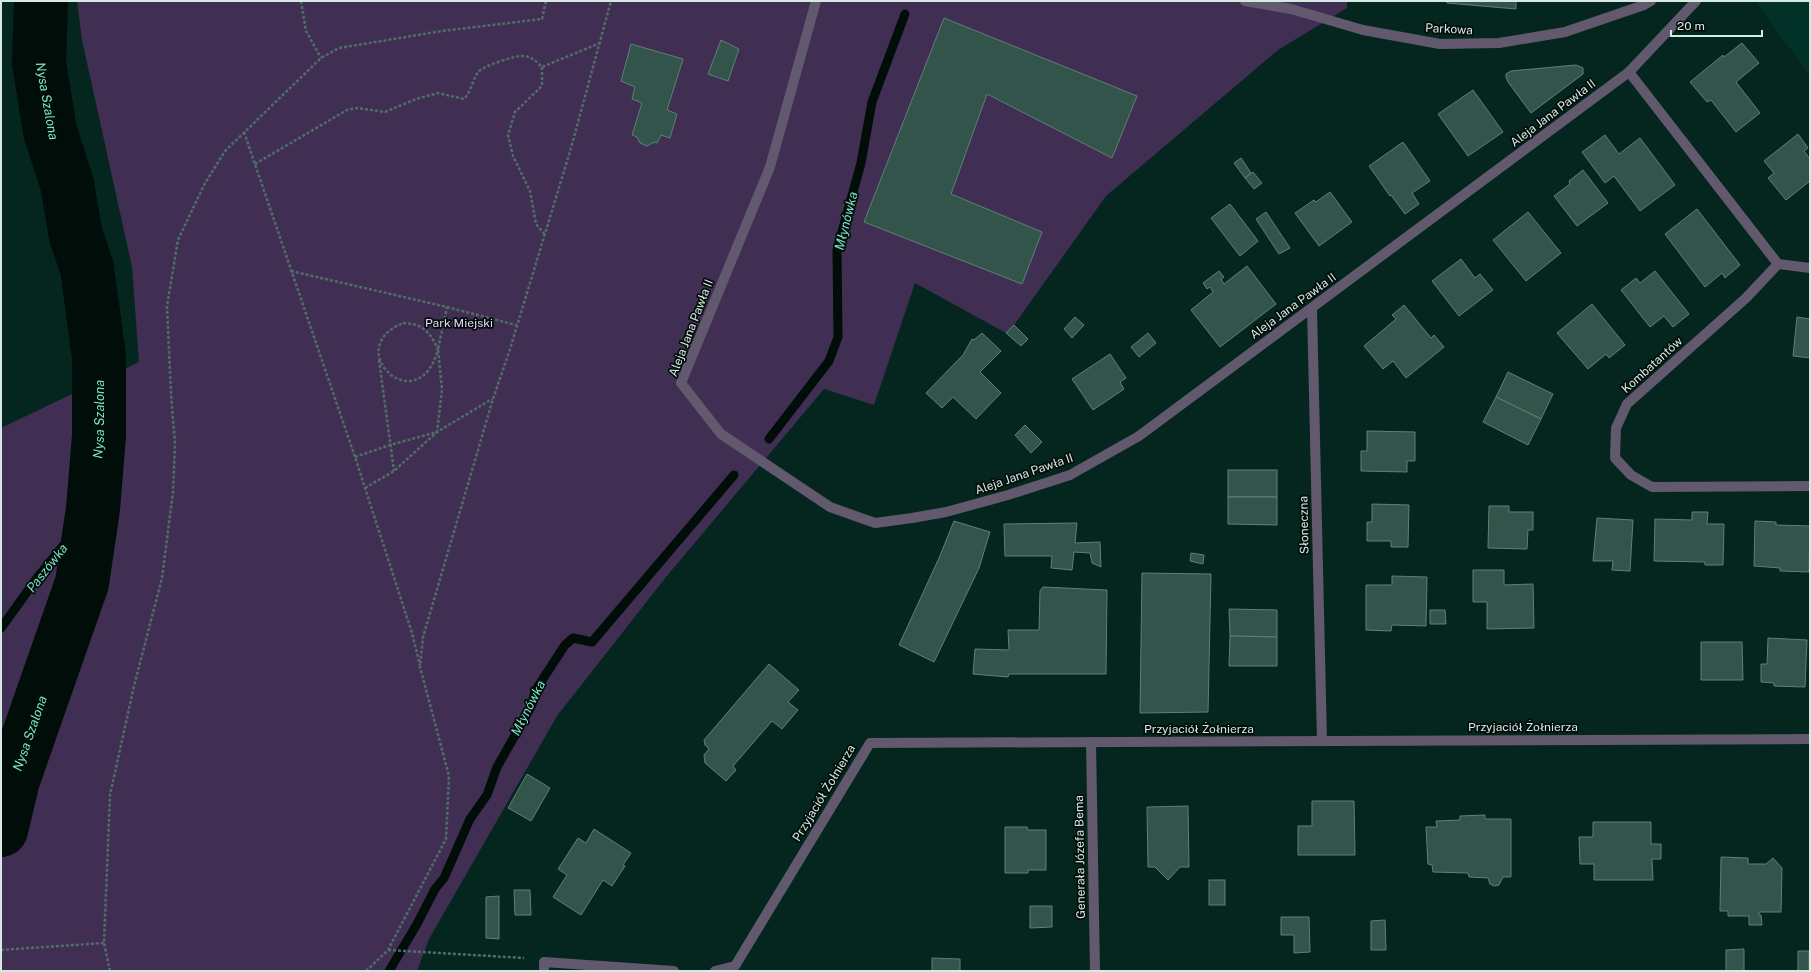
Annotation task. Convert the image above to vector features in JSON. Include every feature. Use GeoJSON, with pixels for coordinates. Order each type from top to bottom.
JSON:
{"type":"FeatureCollection","features":[{"type":"Feature","properties":{"kind":"street","name":"Aleja Jana Pawła II"},"geometry":{"type":"LineString","coordinates":[[816,1],[770,167],[681,383],[721,434],[830,506],[875,523],[946,512],[1008,495],[1070,475],[1139,436],[1312,309],[1629,72],[1696,1]]}},
{"type":"Feature","properties":{"kind":"street","name":"Parkowa"},"geometry":{"type":"LineString","coordinates":[[1245,1],[1291,8],[1363,30],[1440,44],[1499,43],[1565,32],[1644,5],[1651,1]]}},
{"type":"Feature","properties":{"kind":"street"},"geometry":{"type":"LineString","coordinates":[[1629,72],[1778,264],[1810,268]]}},
{"type":"Feature","properties":{"kind":"street","name":"Kombatantów"},"geometry":{"type":"LineString","coordinates":[[1778,264],[1746,298],[1627,404],[1616,428],[1615,458],[1631,475],[1652,487],[1810,486]]}},
{"type":"Feature","properties":{"kind":"street","name":"Słoneczna"},"geometry":{"type":"LineString","coordinates":[[1312,309],[1322,741]]}},
{"type":"Feature","properties":{"kind":"street","name":"Przyjaciół Żołnierza"},"geometry":{"type":"LineString","coordinates":[[715,971],[736,966],[870,743],[1810,739]]}},
{"type":"Feature","properties":{"kind":"street","name":"Generała Józefa Bema"},"geometry":{"type":"LineString","coordinates":[[1091,742],[1095,971]]}},
{"type":"Feature","properties":{"kind":"street"},"geometry":{"type":"LineString","coordinates":[[544,966],[674,971]]}},
{"type":"Feature","properties":{"kind":"path"},"geometry":{"type":"LineString","coordinates":[[301,1],[306,31],[321,58]]}},
{"type":"Feature","properties":{"kind":"path"},"geometry":{"type":"LineString","coordinates":[[110,971],[104,942],[110,795],[134,686],[162,578],[173,492],[175,444],[167,306],[178,240],[207,180],[225,151],[321,58],[339,48],[442,31],[542,19],[546,1]]}},
{"type":"Feature","properties":{"kind":"path"},"geometry":{"type":"LineString","coordinates":[[420,667],[423,638],[493,399],[545,235],[612,1]]}},
{"type":"Feature","properties":{"kind":"path"},"geometry":{"type":"LineString","coordinates":[[542,67],[601,42]]}},
{"type":"Feature","properties":{"kind":"path"},"geometry":{"type":"LineString","coordinates":[[255,164],[347,110],[357,108],[385,112],[416,99],[438,93],[464,99],[468,95],[479,71],[507,59],[523,55],[534,59],[542,67],[542,86],[515,112],[508,136],[513,156],[530,191],[536,224],[545,235]]}},
{"type":"Feature","properties":{"kind":"path"},"geometry":{"type":"LineString","coordinates":[[244,132],[355,457],[412,633],[449,776],[446,839],[388,950],[366,971]]}},
{"type":"Feature","properties":{"kind":"path"},"geometry":{"type":"LineString","coordinates":[[291,271],[447,307],[516,325]]}},
{"type":"Feature","properties":{"kind":"path"},"geometry":{"type":"LineString","coordinates":[[379,357],[384,369],[394,377],[406,381],[418,379],[429,372],[435,360],[447,307]]}},
{"type":"Feature","properties":{"kind":"path"},"geometry":{"type":"LineString","coordinates":[[394,471],[379,357],[379,346],[384,335],[392,327],[403,323],[414,324],[425,329],[432,337],[438,349],[442,390],[437,432]]}},
{"type":"Feature","properties":{"kind":"path"},"geometry":{"type":"LineString","coordinates":[[365,488],[394,471],[437,432],[493,399]]}},
{"type":"Feature","properties":{"kind":"path"},"geometry":{"type":"LineString","coordinates":[[355,457],[390,445],[437,432]]}},
{"type":"Feature","properties":{"kind":"path"},"geometry":{"type":"LineString","coordinates":[[1,950],[104,942]]}},
{"type":"Feature","properties":{"kind":"path"},"geometry":{"type":"LineString","coordinates":[[388,950],[523,958],[544,966]]}},
{"type":"Feature","properties":{"kind":"shaded area"},"geometry":{"type":"Polygon","coordinates":[[[1755,1],[1810,1],[1810,76],[1755,1]]]}},
{"type":"Feature","properties":{"kind":"green space","name":"Park Miejski"},"geometry":{"type":"Polygon","coordinates":[[[77,1],[1347,1],[1347,8],[1278,50],[1106,196],[1014,325],[1006,333],[915,283],[874,405],[824,389],[666,577],[557,716],[429,939],[417,971],[1,971],[1,428],[139,362],[132,267],[82,40],[77,1]]]}},
{"type":"Feature","properties":{"kind":"building"},"geometry":{"type":"Polygon","coordinates":[[[1447,1],[1516,1],[1516,9],[1447,3],[1447,1]]]}},
{"type":"Feature","properties":{"kind":"building"},"geometry":{"type":"Polygon","coordinates":[[[944,18],[1137,96],[1112,158],[987,94],[951,194],[1042,232],[1022,284],[864,222],[944,18]]]}},
{"type":"Feature","properties":{"kind":"building"},"geometry":{"type":"Polygon","coordinates":[[[721,40],[739,49],[728,81],[708,74],[721,40]]]}},
{"type":"Feature","properties":{"kind":"building"},"geometry":{"type":"Polygon","coordinates":[[[1742,43],[1759,63],[1736,82],[1760,113],[1736,132],[1711,100],[1707,102],[1690,82],[1723,55],[1724,57],[1742,43]]]}},
{"type":"Feature","properties":{"kind":"building"},"geometry":{"type":"Polygon","coordinates":[[[631,44],[683,59],[667,110],[677,114],[670,138],[661,135],[657,143],[654,142],[647,146],[640,143],[637,137],[632,135],[642,103],[632,99],[635,87],[621,81],[631,44]]]}},
{"type":"Feature","properties":{"kind":"building"},"geometry":{"type":"Polygon","coordinates":[[[1576,65],[1583,68],[1583,74],[1531,113],[1508,82],[1506,77],[1506,74],[1511,71],[1576,65]]]}},
{"type":"Feature","properties":{"kind":"building"},"geometry":{"type":"Polygon","coordinates":[[[1473,90],[1503,132],[1468,156],[1438,114],[1473,90]]]}},
{"type":"Feature","properties":{"kind":"building"},"geometry":{"type":"Polygon","coordinates":[[[1798,134],[1808,148],[1804,151],[1810,159],[1810,181],[1786,200],[1768,178],[1774,173],[1764,161],[1798,134]]]}},
{"type":"Feature","properties":{"kind":"building"},"geometry":{"type":"Polygon","coordinates":[[[1605,135],[1619,154],[1640,138],[1675,185],[1640,211],[1614,176],[1605,183],[1582,152],[1605,135]]]}},
{"type":"Feature","properties":{"kind":"building"},"geometry":{"type":"Polygon","coordinates":[[[1403,142],[1430,181],[1412,193],[1419,204],[1405,214],[1369,166],[1403,142]]]}},
{"type":"Feature","properties":{"kind":"building"},"geometry":{"type":"Polygon","coordinates":[[[1241,158],[1251,173],[1245,178],[1234,163],[1241,158]]]}},
{"type":"Feature","properties":{"kind":"building"},"geometry":{"type":"Polygon","coordinates":[[[1583,170],[1608,203],[1577,226],[1554,196],[1570,184],[1569,181],[1583,170]]]}},
{"type":"Feature","properties":{"kind":"building"},"geometry":{"type":"Polygon","coordinates":[[[1253,172],[1262,183],[1254,189],[1245,178],[1253,172]]]}},
{"type":"Feature","properties":{"kind":"building"},"geometry":{"type":"Polygon","coordinates":[[[1330,192],[1352,222],[1319,246],[1295,213],[1314,200],[1316,202],[1330,192]]]}},
{"type":"Feature","properties":{"kind":"building"},"geometry":{"type":"Polygon","coordinates":[[[1230,204],[1258,241],[1240,256],[1211,218],[1230,204]]]}},
{"type":"Feature","properties":{"kind":"building"},"geometry":{"type":"Polygon","coordinates":[[[1697,209],[1740,265],[1725,278],[1722,273],[1705,287],[1665,234],[1697,209]]]}},
{"type":"Feature","properties":{"kind":"building"},"geometry":{"type":"Polygon","coordinates":[[[1266,212],[1290,248],[1279,254],[1256,219],[1266,212]]]}},
{"type":"Feature","properties":{"kind":"building"},"geometry":{"type":"Polygon","coordinates":[[[1528,212],[1561,253],[1526,281],[1493,240],[1528,212]]]}},
{"type":"Feature","properties":{"kind":"building"},"geometry":{"type":"Polygon","coordinates":[[[1461,259],[1475,278],[1480,274],[1493,290],[1459,316],[1432,281],[1461,259]]]}},
{"type":"Feature","properties":{"kind":"building"},"geometry":{"type":"Polygon","coordinates":[[[1247,266],[1276,304],[1220,347],[1191,310],[1213,292],[1210,287],[1207,289],[1203,283],[1219,271],[1224,277],[1221,279],[1224,284],[1247,266]]]}},
{"type":"Feature","properties":{"kind":"building"},"geometry":{"type":"Polygon","coordinates":[[[1655,271],[1689,314],[1673,327],[1664,316],[1650,327],[1621,290],[1636,278],[1640,283],[1655,271]]]}},
{"type":"Feature","properties":{"kind":"building"},"geometry":{"type":"Polygon","coordinates":[[[1592,304],[1625,345],[1609,358],[1606,354],[1588,369],[1557,333],[1592,304]]]}},
{"type":"Feature","properties":{"kind":"building"},"geometry":{"type":"Polygon","coordinates":[[[1404,305],[1431,338],[1434,335],[1444,347],[1406,378],[1393,361],[1383,369],[1364,346],[1396,319],[1392,315],[1404,305]]]}},
{"type":"Feature","properties":{"kind":"building"},"geometry":{"type":"Polygon","coordinates":[[[1075,317],[1084,325],[1072,338],[1064,329],[1075,317]]]}},
{"type":"Feature","properties":{"kind":"building"},"geometry":{"type":"Polygon","coordinates":[[[1797,317],[1810,319],[1810,358],[1793,356],[1797,317]]]}},
{"type":"Feature","properties":{"kind":"building"},"geometry":{"type":"Polygon","coordinates":[[[1014,325],[1028,339],[1021,346],[1006,333],[1014,325]]]}},
{"type":"Feature","properties":{"kind":"building"},"geometry":{"type":"Polygon","coordinates":[[[982,333],[1001,351],[980,372],[1001,393],[976,419],[953,397],[942,408],[926,393],[963,355],[972,339],[974,340],[982,333]]]}},
{"type":"Feature","properties":{"kind":"building"},"geometry":{"type":"Polygon","coordinates":[[[1148,333],[1156,343],[1139,357],[1131,347],[1148,333]]]}},
{"type":"Feature","properties":{"kind":"building"},"geometry":{"type":"Polygon","coordinates":[[[1110,354],[1126,378],[1120,382],[1124,389],[1093,410],[1072,379],[1110,354]]]}},
{"type":"Feature","properties":{"kind":"building"},"geometry":{"type":"Polygon","coordinates":[[[1508,372],[1553,394],[1541,419],[1496,397],[1508,372]]]}},
{"type":"Feature","properties":{"kind":"building"},"geometry":{"type":"Polygon","coordinates":[[[1496,397],[1541,419],[1528,445],[1483,422],[1496,397]]]}},
{"type":"Feature","properties":{"kind":"building"},"geometry":{"type":"Polygon","coordinates":[[[1025,425],[1042,442],[1031,453],[1015,435],[1025,425]]]}},
{"type":"Feature","properties":{"kind":"building"},"geometry":{"type":"Polygon","coordinates":[[[1367,431],[1415,432],[1415,461],[1407,461],[1407,472],[1361,471],[1361,451],[1367,451],[1367,431]]]}},
{"type":"Feature","properties":{"kind":"building"},"geometry":{"type":"Polygon","coordinates":[[[1228,470],[1277,470],[1277,497],[1228,497],[1228,470]]]}},
{"type":"Feature","properties":{"kind":"building"},"geometry":{"type":"Polygon","coordinates":[[[1228,497],[1277,497],[1277,525],[1228,524],[1228,497]]]}},
{"type":"Feature","properties":{"kind":"building"},"geometry":{"type":"Polygon","coordinates":[[[1372,504],[1409,505],[1408,547],[1391,547],[1391,541],[1367,541],[1367,522],[1372,522],[1372,504]]]}},
{"type":"Feature","properties":{"kind":"building"},"geometry":{"type":"Polygon","coordinates":[[[1489,506],[1509,506],[1509,512],[1533,512],[1533,530],[1528,530],[1527,549],[1488,548],[1489,506]]]}},
{"type":"Feature","properties":{"kind":"building"},"geometry":{"type":"Polygon","coordinates":[[[1692,512],[1708,512],[1707,524],[1724,524],[1723,565],[1705,565],[1705,562],[1654,561],[1655,519],[1692,520],[1692,512]]]}},
{"type":"Feature","properties":{"kind":"building"},"geometry":{"type":"Polygon","coordinates":[[[1597,518],[1633,520],[1630,571],[1612,570],[1613,561],[1593,561],[1597,518]]]}},
{"type":"Feature","properties":{"kind":"building"},"geometry":{"type":"Polygon","coordinates":[[[954,521],[990,532],[979,568],[934,662],[899,645],[939,558],[954,521]]]}},
{"type":"Feature","properties":{"kind":"building"},"geometry":{"type":"Polygon","coordinates":[[[1755,521],[1776,522],[1776,525],[1810,526],[1809,572],[1780,571],[1780,568],[1754,566],[1755,521]]]}},
{"type":"Feature","properties":{"kind":"building"},"geometry":{"type":"Polygon","coordinates":[[[1077,523],[1075,543],[1100,542],[1101,567],[1092,563],[1090,553],[1074,552],[1072,570],[1051,568],[1052,556],[1005,556],[1004,524],[1077,523]]]}},
{"type":"Feature","properties":{"kind":"building"},"geometry":{"type":"Polygon","coordinates":[[[1191,553],[1204,555],[1203,564],[1190,561],[1191,553]]]}},
{"type":"Feature","properties":{"kind":"building"},"geometry":{"type":"Polygon","coordinates":[[[1473,570],[1504,570],[1504,585],[1533,584],[1534,628],[1487,629],[1487,602],[1473,602],[1473,570]]]}},
{"type":"Feature","properties":{"kind":"building"},"geometry":{"type":"Polygon","coordinates":[[[1142,573],[1211,574],[1208,712],[1140,713],[1142,573]]]}},
{"type":"Feature","properties":{"kind":"building"},"geometry":{"type":"Polygon","coordinates":[[[1392,576],[1427,577],[1426,626],[1392,625],[1391,631],[1366,630],[1366,585],[1392,585],[1392,576]]]}},
{"type":"Feature","properties":{"kind":"building"},"geometry":{"type":"Polygon","coordinates":[[[1043,587],[1107,590],[1106,674],[1009,674],[1008,677],[973,674],[975,649],[1009,650],[1008,630],[1039,630],[1040,591],[1043,587]]]}},
{"type":"Feature","properties":{"kind":"building"},"geometry":{"type":"Polygon","coordinates":[[[1229,609],[1277,610],[1277,637],[1230,636],[1229,609]]]}},
{"type":"Feature","properties":{"kind":"building"},"geometry":{"type":"Polygon","coordinates":[[[1430,610],[1445,610],[1446,624],[1430,624],[1430,610]]]}},
{"type":"Feature","properties":{"kind":"building"},"geometry":{"type":"Polygon","coordinates":[[[1230,636],[1277,637],[1277,666],[1229,666],[1230,636]]]}},
{"type":"Feature","properties":{"kind":"building"},"geometry":{"type":"Polygon","coordinates":[[[1768,638],[1807,640],[1805,687],[1774,686],[1774,683],[1761,682],[1761,664],[1767,664],[1768,638]]]}},
{"type":"Feature","properties":{"kind":"building"},"geometry":{"type":"Polygon","coordinates":[[[1701,642],[1742,642],[1743,680],[1701,680],[1701,642]]]}},
{"type":"Feature","properties":{"kind":"building"},"geometry":{"type":"Polygon","coordinates":[[[769,664],[799,690],[788,702],[798,710],[782,729],[772,721],[733,766],[736,770],[726,781],[705,763],[704,755],[709,749],[705,745],[704,740],[769,664]]]}},
{"type":"Feature","properties":{"kind":"building"},"geometry":{"type":"Polygon","coordinates":[[[527,774],[550,788],[531,821],[508,808],[527,774]]]}},
{"type":"Feature","properties":{"kind":"building"},"geometry":{"type":"Polygon","coordinates":[[[1312,801],[1354,801],[1355,855],[1298,855],[1298,826],[1312,826],[1312,801]]]}},
{"type":"Feature","properties":{"kind":"building"},"geometry":{"type":"Polygon","coordinates":[[[1188,806],[1189,867],[1180,867],[1168,880],[1155,867],[1148,867],[1147,807],[1188,806]]]}},
{"type":"Feature","properties":{"kind":"building"},"geometry":{"type":"Polygon","coordinates":[[[1485,815],[1485,819],[1511,819],[1511,877],[1503,877],[1499,885],[1494,886],[1490,884],[1488,878],[1469,877],[1468,873],[1433,872],[1432,865],[1428,864],[1426,827],[1437,827],[1436,821],[1460,820],[1460,816],[1485,815]]]}},
{"type":"Feature","properties":{"kind":"building"},"geometry":{"type":"Polygon","coordinates":[[[1593,822],[1651,822],[1651,844],[1661,844],[1661,859],[1652,859],[1653,880],[1594,880],[1594,864],[1580,864],[1579,837],[1593,837],[1593,822]]]}},
{"type":"Feature","properties":{"kind":"building"},"geometry":{"type":"Polygon","coordinates":[[[1005,827],[1027,827],[1028,830],[1046,830],[1046,870],[1028,870],[1028,873],[1005,873],[1005,827]]]}},
{"type":"Feature","properties":{"kind":"building"},"geometry":{"type":"Polygon","coordinates":[[[594,829],[631,853],[623,865],[625,866],[612,886],[603,880],[581,915],[553,897],[567,875],[558,869],[578,838],[586,843],[594,829]]]}},
{"type":"Feature","properties":{"kind":"building"},"geometry":{"type":"Polygon","coordinates":[[[1721,857],[1748,858],[1748,864],[1766,864],[1773,858],[1782,868],[1781,912],[1759,912],[1759,915],[1761,915],[1762,925],[1749,925],[1749,916],[1728,916],[1728,911],[1720,911],[1721,857]]]}},
{"type":"Feature","properties":{"kind":"building"},"geometry":{"type":"Polygon","coordinates":[[[1209,880],[1225,880],[1225,905],[1209,905],[1209,880]]]}},
{"type":"Feature","properties":{"kind":"building"},"geometry":{"type":"Polygon","coordinates":[[[514,890],[530,890],[531,915],[515,915],[514,890]]]}},
{"type":"Feature","properties":{"kind":"building"},"geometry":{"type":"Polygon","coordinates":[[[499,896],[499,939],[486,938],[486,897],[499,896]]]}},
{"type":"Feature","properties":{"kind":"building"},"geometry":{"type":"Polygon","coordinates":[[[1030,906],[1052,906],[1052,927],[1030,928],[1030,906]]]}},
{"type":"Feature","properties":{"kind":"building"},"geometry":{"type":"Polygon","coordinates":[[[1281,917],[1309,917],[1310,952],[1294,953],[1294,935],[1281,935],[1281,917]]]}},
{"type":"Feature","properties":{"kind":"building"},"geometry":{"type":"Polygon","coordinates":[[[1385,920],[1386,950],[1371,950],[1371,921],[1385,920]]]}},
{"type":"Feature","properties":{"kind":"building"},"geometry":{"type":"Polygon","coordinates":[[[1744,949],[1744,971],[1726,971],[1726,950],[1744,949]]]}},
{"type":"Feature","properties":{"kind":"building"},"geometry":{"type":"Polygon","coordinates":[[[1798,951],[1809,951],[1809,971],[1794,971],[1798,970],[1798,951]]]}},
{"type":"Feature","properties":{"kind":"building"},"geometry":{"type":"Polygon","coordinates":[[[932,958],[960,959],[960,971],[932,971],[932,958]]]}},
{"type":"Feature","properties":{"kind":"waterway","name":"Nysa Szalona"},"geometry":{"type":"LineString","coordinates":[[1,830],[13,780],[82,583],[93,509],[99,436],[99,357],[87,268],[76,236],[67,184],[50,131],[39,63],[41,1]]}},
{"type":"Feature","properties":{"kind":"waterway","name":"Młynówka"},"geometry":{"type":"LineString","coordinates":[[769,439],[829,361],[838,337],[837,250],[861,163],[872,102],[905,14]]}},
{"type":"Feature","properties":{"kind":"waterway","name":"Młynówka"},"geometry":{"type":"LineString","coordinates":[[389,971],[417,924],[435,889],[444,878],[470,819],[487,795],[497,767],[532,705],[535,691],[565,645],[573,638],[592,642],[734,475]]}},
{"type":"Feature","properties":{"kind":"waterway","name":"Paszówka"},"geometry":{"type":"LineString","coordinates":[[1,628],[40,574],[93,509]]}}]}
